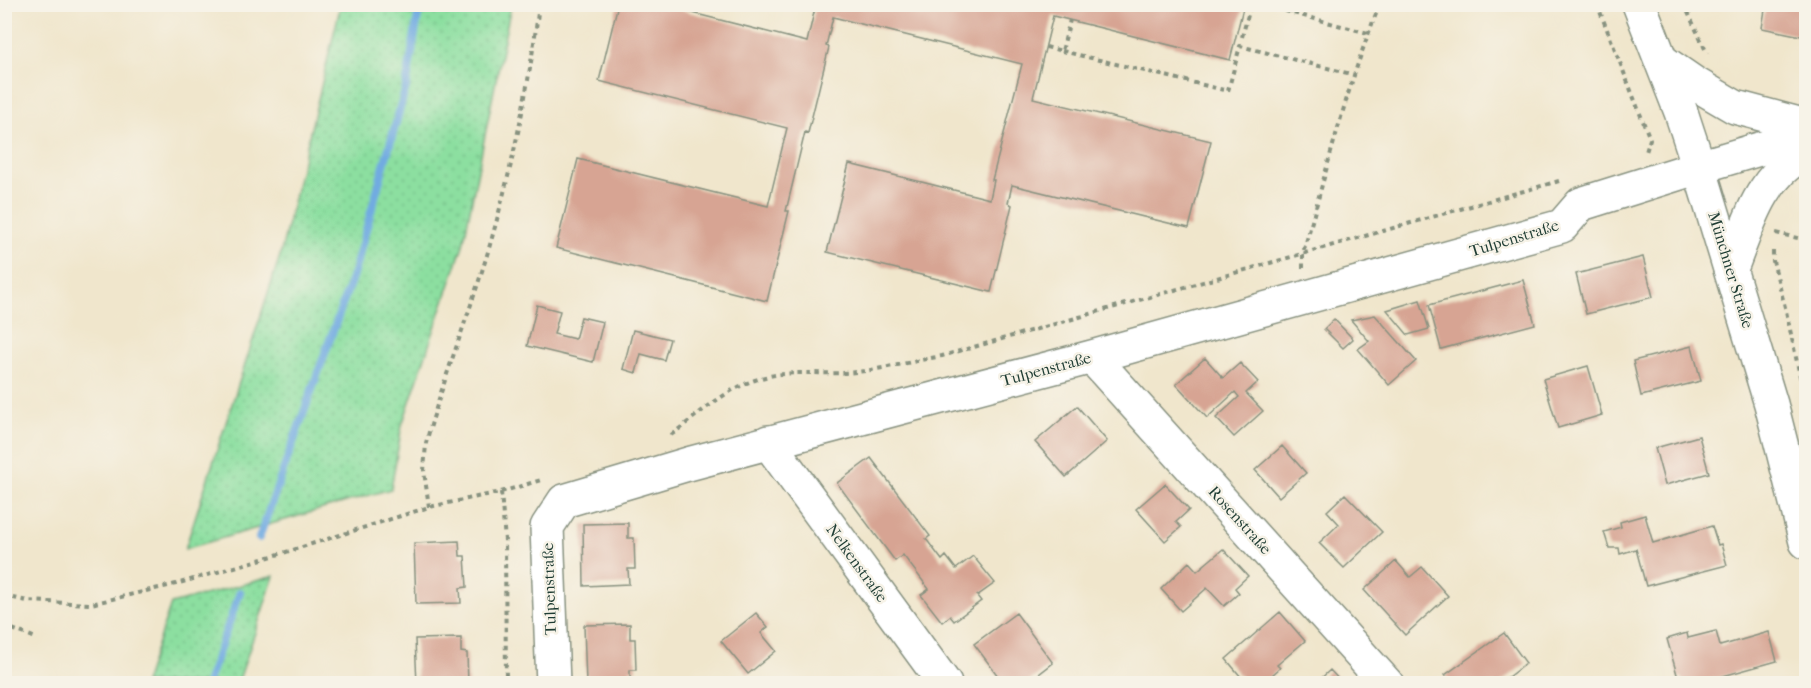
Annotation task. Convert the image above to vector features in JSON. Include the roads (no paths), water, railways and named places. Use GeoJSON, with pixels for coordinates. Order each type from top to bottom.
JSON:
{"type":"FeatureCollection","features":[{"type":"Feature","properties":{"kind":"street","name":"Münchner Straße"},"geometry":{"type":"LineString","coordinates":[[1639,4],[1699,166],[1731,269],[1771,404],[1806,542]]}},
{"type":"Feature","properties":{"kind":"street"},"geometry":{"type":"LineString","coordinates":[[1662,61],[1735,107],[1806,126]]}},
{"type":"Feature","properties":{"kind":"street","name":"Tulpenstraße"},"geometry":{"type":"LineString","coordinates":[[553,684],[546,527],[564,501],[688,464],[1092,357],[1562,226],[1581,204],[1806,135]]}},
{"type":"Feature","properties":{"kind":"street"},"geometry":{"type":"LineString","coordinates":[[1731,269],[1758,199],[1774,177],[1806,151]]}},
{"type":"Feature","properties":{"kind":"street","name":"Rosenstraße"},"geometry":{"type":"LineString","coordinates":[[1092,357],[1387,684]]}},
{"type":"Feature","properties":{"kind":"street","name":"Nelkenstraße"},"geometry":{"type":"LineString","coordinates":[[768,442],[945,684]]}},
{"type":"Feature","properties":{"kind":"waterway"},"geometry":{"type":"LineString","coordinates":[[259,538],[354,272],[406,87],[420,4]]}},
{"type":"Feature","properties":{"kind":"waterway"},"geometry":{"type":"LineString","coordinates":[[207,684],[240,592]]}}]}
